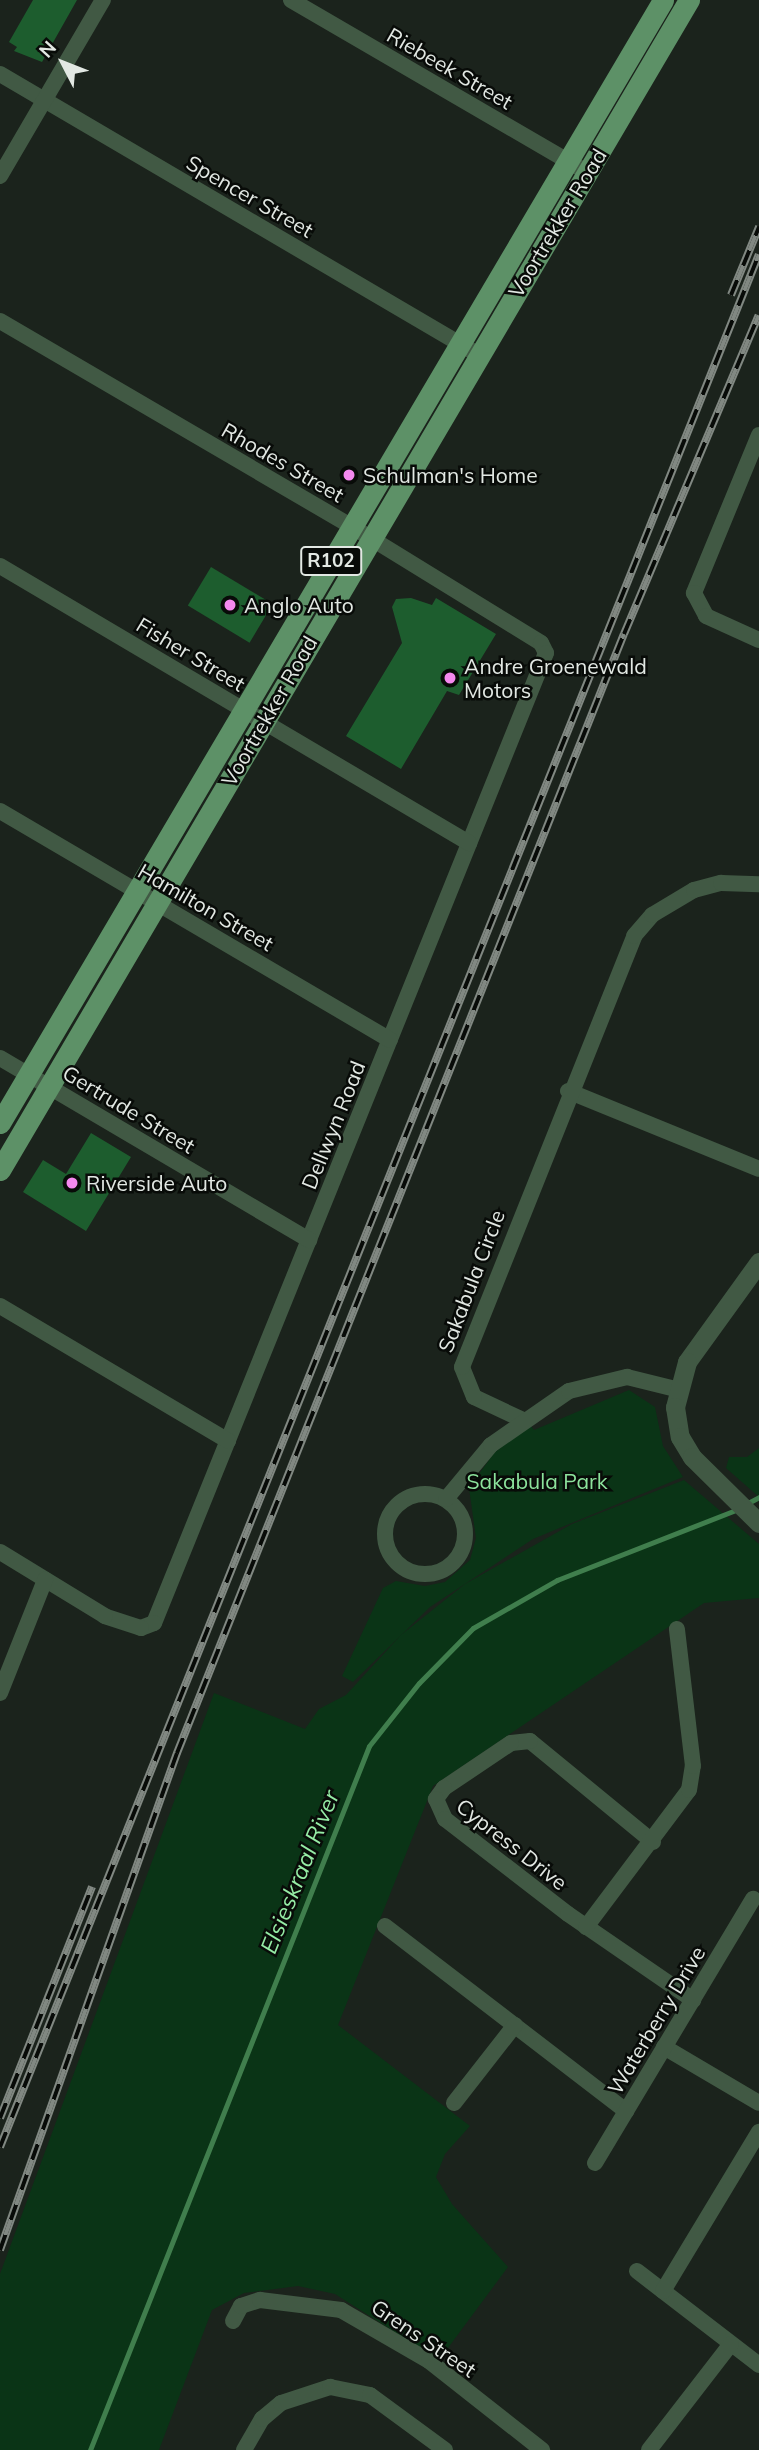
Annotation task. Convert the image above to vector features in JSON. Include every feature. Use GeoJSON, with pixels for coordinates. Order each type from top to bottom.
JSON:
{"type":"FeatureCollection","features":[{"type":"Feature","properties":{"kind":"main road","name":"Voortrekker Road"},"geometry":{"type":"LineString","coordinates":[[0,1123],[663,0]]}},
{"type":"Feature","properties":{"kind":"main road","name":"Voortrekker Road"},"geometry":{"type":"LineString","coordinates":[[0,1170],[689,0]]}},
{"type":"Feature","properties":{"kind":"street"},"geometry":{"type":"LineString","coordinates":[[0,176],[103,0]]}},
{"type":"Feature","properties":{"kind":"street","name":"Riebeek Street"},"geometry":{"type":"LineString","coordinates":[[291,0],[587,173]]}},
{"type":"Feature","properties":{"kind":"street","name":"Spencer Street"},"geometry":{"type":"LineString","coordinates":[[0,74],[479,355]]}},
{"type":"Feature","properties":{"kind":"street","name":"Rhodes Street"},"geometry":{"type":"LineString","coordinates":[[0,321],[351,526],[541,643]]}},
{"type":"Feature","properties":{"kind":"street"},"geometry":{"type":"LineString","coordinates":[[759,435],[694,593],[706,616],[759,640]]}},
{"type":"Feature","properties":{"kind":"street","name":"Fisher Street"},"geometry":{"type":"LineString","coordinates":[[0,566],[469,843]]}},
{"type":"Feature","properties":{"kind":"street","name":"Dellwyn Road"},"geometry":{"type":"LineString","coordinates":[[45,1580],[125,1624],[141,1628],[154,1623],[545,659],[541,643]]}},
{"type":"Feature","properties":{"kind":"street","name":"Hamilton Street"},"geometry":{"type":"LineString","coordinates":[[0,811],[390,1040]]}},
{"type":"Feature","properties":{"kind":"street","name":"Sakabula Circle"},"geometry":{"type":"LineString","coordinates":[[523,1420],[474,1397],[462,1367],[568,1091],[634,936],[652,915],[694,890],[721,883],[759,884]]}},
{"type":"Feature","properties":{"kind":"street","name":"Gertrude Street"},"geometry":{"type":"LineString","coordinates":[[0,1058],[309,1240]]}},
{"type":"Feature","properties":{"kind":"street"},"geometry":{"type":"LineString","coordinates":[[568,1091],[759,1169]]}},
{"type":"Feature","properties":{"kind":"street"},"geometry":{"type":"LineString","coordinates":[[759,1262],[696,1347],[677,1389],[680,1437],[705,1473],[759,1523]]}},
{"type":"Feature","properties":{"kind":"street"},"geometry":{"type":"LineString","coordinates":[[0,1306],[228,1441]]}},
{"type":"Feature","properties":{"kind":"street"},"geometry":{"type":"LineString","coordinates":[[446,1499],[476,1460],[523,1420],[569,1391],[610,1378],[677,1389]]}},
{"type":"Feature","properties":{"kind":"street"},"geometry":{"type":"LineString","coordinates":[[413,1496],[446,1499],[464,1523],[461,1553],[437,1572],[407,1570],[388,1548],[387,1522],[393,1510],[413,1496]]}},
{"type":"Feature","properties":{"kind":"street"},"geometry":{"type":"LineString","coordinates":[[0,1552],[45,1580],[0,1693]]}},
{"type":"Feature","properties":{"kind":"street"},"geometry":{"type":"LineString","coordinates":[[586,1927],[682,1802],[692,1778],[677,1629]]}},
{"type":"Feature","properties":{"kind":"street","name":"Cypress Drive"},"geometry":{"type":"LineString","coordinates":[[653,1842],[530,1741],[511,1743],[444,1788],[436,1799],[440,1814],[586,1927],[693,2000]]}},
{"type":"Feature","properties":{"kind":"street","name":"Waterberry Drive"},"geometry":{"type":"LineString","coordinates":[[595,2163],[753,1899]]}},
{"type":"Feature","properties":{"kind":"street"},"geometry":{"type":"LineString","coordinates":[[385,1926],[626,2111]]}},
{"type":"Feature","properties":{"kind":"street"},"geometry":{"type":"LineString","coordinates":[[454,2103],[514,2025]]}},
{"type":"Feature","properties":{"kind":"street"},"geometry":{"type":"LineString","coordinates":[[664,2047],[759,2103]]}},
{"type":"Feature","properties":{"kind":"street"},"geometry":{"type":"LineString","coordinates":[[663,2291],[759,2132]]}},
{"type":"Feature","properties":{"kind":"street"},"geometry":{"type":"LineString","coordinates":[[637,2271],[759,2365]]}},
{"type":"Feature","properties":{"kind":"street","name":"Grens Street"},"geometry":{"type":"LineString","coordinates":[[233,2321],[241,2306],[260,2300],[341,2310],[429,2361],[542,2450]]}},
{"type":"Feature","properties":{"kind":"street"},"geometry":{"type":"LineString","coordinates":[[649,2450],[732,2344]]}},
{"type":"Feature","properties":{"kind":"street"},"geometry":{"type":"LineString","coordinates":[[244,2450],[262,2419],[281,2403],[330,2387],[370,2395],[445,2450]]}},
{"type":"Feature","properties":{"kind":"green space","name":"Sakabula Park"},"geometry":{"type":"Polygon","coordinates":[[[629,1390],[655,1407],[663,1446],[683,1477],[533,1539],[430,1607],[353,1682],[342,1676],[383,1588],[396,1581],[425,1586],[445,1582],[470,1560],[476,1538],[469,1488],[494,1453],[530,1425],[534,1430],[629,1390]]]}},
{"type":"Feature","properties":{"kind":"green space"},"geometry":{"type":"Polygon","coordinates":[[[759,1448],[759,1497],[726,1468],[729,1457],[747,1457],[759,1448]]]}},
{"type":"Feature","properties":{"kind":"green space"},"geometry":{"type":"Polygon","coordinates":[[[684,1480],[759,1544],[759,1598],[704,1603],[433,1786],[338,2025],[470,2126],[445,2154],[436,2177],[452,2204],[508,2267],[439,2360],[335,2294],[298,2286],[244,2293],[212,2310],[159,2450],[0,2450],[0,2274],[214,1693],[305,1729],[319,1709],[346,1695],[401,1635],[465,1584],[572,1524],[684,1480]]]}},
{"type":"Feature","properties":{"kind":"building"},"geometry":{"type":"Polygon","coordinates":[[[33,0],[77,0],[42,62],[14,51],[17,47],[9,42],[33,0]]]}},
{"type":"Feature","properties":{"kind":"building","name":"Anglo Auto"},"geometry":{"type":"Polygon","coordinates":[[[211,567],[273,604],[250,643],[188,606],[211,567]]]}},
{"type":"Feature","properties":{"kind":"building","name":"Andre Groenewald Motors"},"geometry":{"type":"Polygon","coordinates":[[[411,598],[432,605],[436,598],[496,634],[459,695],[447,691],[401,769],[346,736],[402,643],[392,607],[396,599],[411,598]]]}},
{"type":"Feature","properties":{"kind":"building","name":"Riverside Auto"},"geometry":{"type":"Polygon","coordinates":[[[91,1133],[131,1157],[86,1231],[23,1192],[43,1160],[66,1174],[91,1133]]]}},
{"type":"Feature","properties":{"kind":"waterway","name":"Elsieskraal River"},"geometry":{"type":"LineString","coordinates":[[746,1504],[759,1497]]}},
{"type":"Feature","properties":{"kind":"waterway","name":"Elsieskraal River"},"geometry":{"type":"LineString","coordinates":[[90,2450],[369,1746],[419,1683],[473,1628],[557,1580],[738,1509]]}},
{"type":"Feature","properties":{"kind":"railway"},"geometry":{"type":"LineString","coordinates":[[731,295],[759,227]]}},
{"type":"Feature","properties":{"kind":"railway"},"geometry":{"type":"LineString","coordinates":[[0,2147],[759,254]]}},
{"type":"Feature","properties":{"kind":"railway"},"geometry":{"type":"LineString","coordinates":[[0,2250],[177,1753],[624,634],[759,315]]}},
{"type":"Feature","properties":{"kind":"railway"},"geometry":{"type":"LineString","coordinates":[[0,2118],[92,1887]]}},
{"type":"Feature","properties":{"kind":"place","name":"Schulman's Home"},"geometry":{"type":"Point","coordinates":[349,475]}},
{"type":"Feature","properties":{"kind":"place","name":"Anglo Auto"},"geometry":{"type":"Point","coordinates":[230,605]}},
{"type":"Feature","properties":{"kind":"place","name":"Andre Groenewald Motors"},"geometry":{"type":"Point","coordinates":[450,678]}},
{"type":"Feature","properties":{"kind":"place","name":"Riverside Auto"},"geometry":{"type":"Point","coordinates":[72,1183]}}]}
